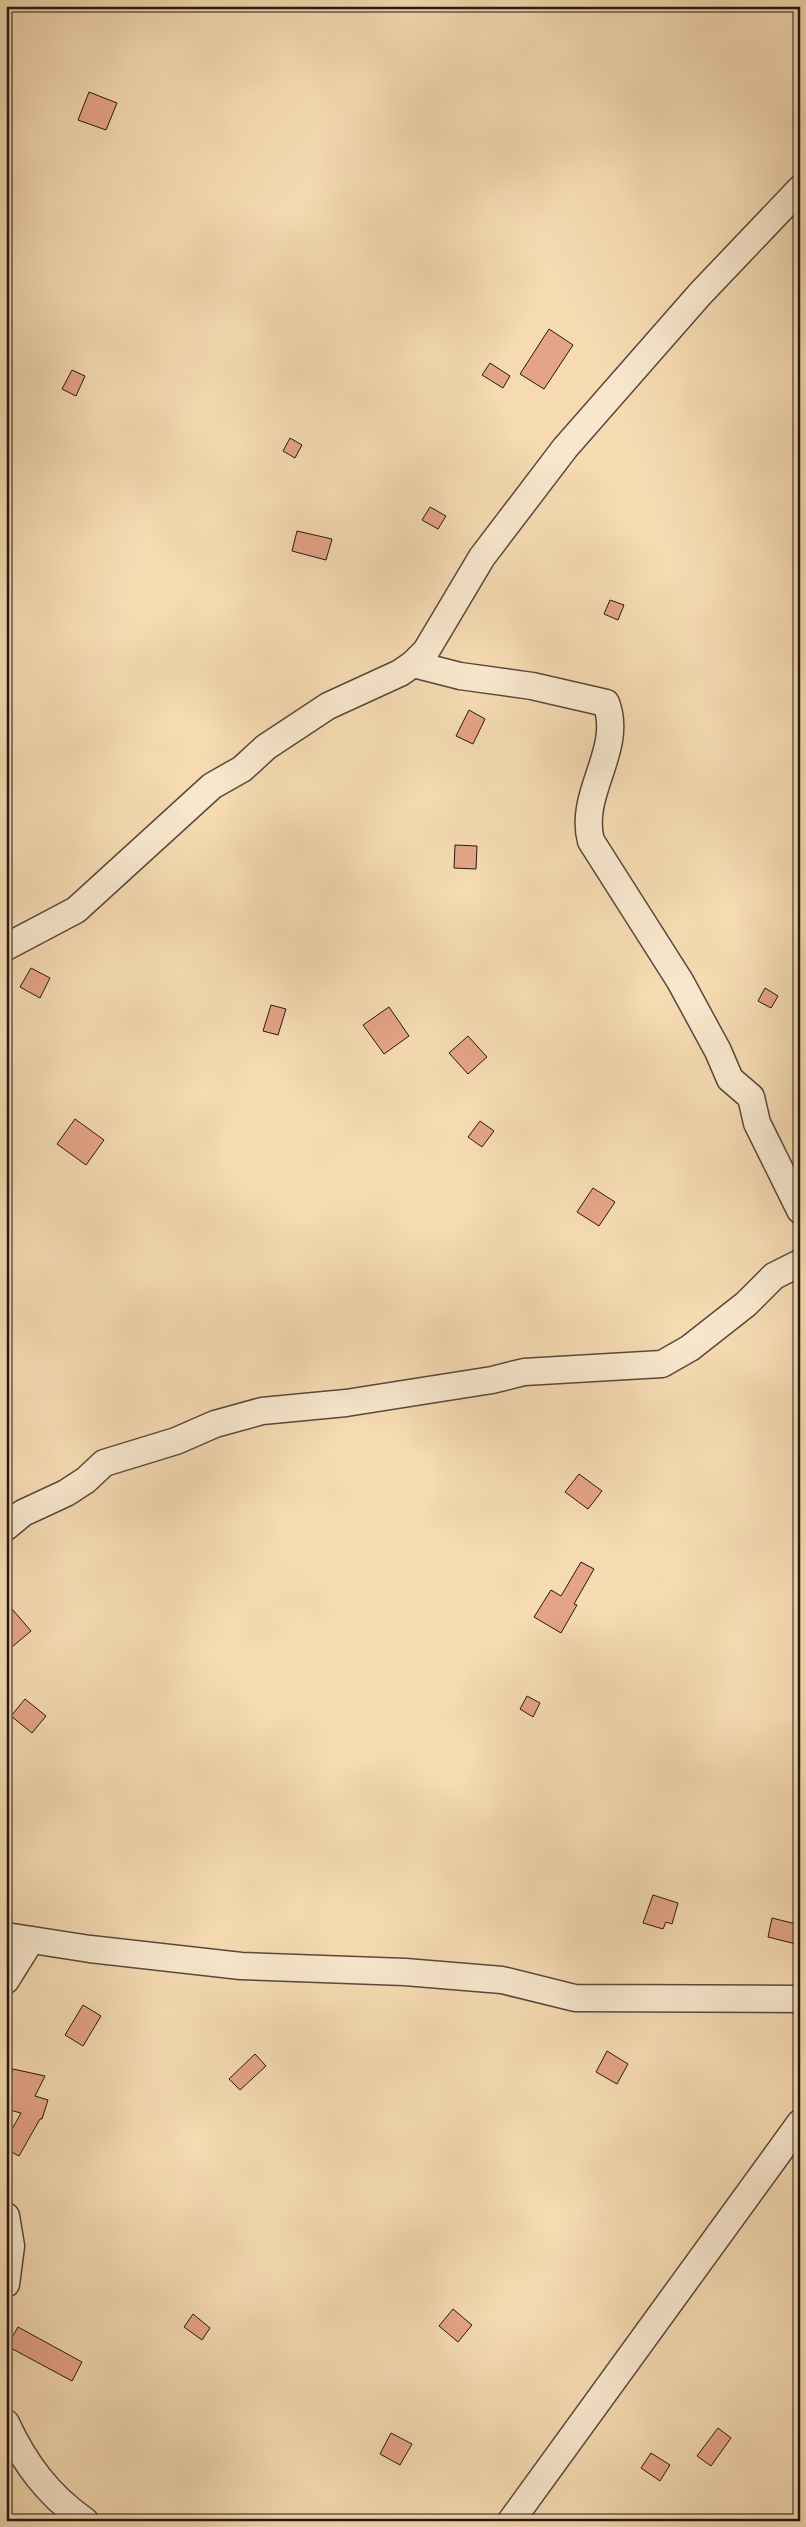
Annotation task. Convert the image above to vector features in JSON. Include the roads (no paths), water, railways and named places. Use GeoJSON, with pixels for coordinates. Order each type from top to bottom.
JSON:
{"type":"FeatureCollection","features":[{"type":"Feature","properties":{"kind":"street"},"geometry":{"type":"LineString","coordinates":[[6,948],[76,910],[212,786],[242,769],[266,747],[328,706],[413,664],[426,652],[482,557],[565,448],[694,302],[800,188]]}},
{"type":"Feature","properties":{"kind":"street"},"geometry":{"type":"LineString","coordinates":[[413,664],[460,676],[532,686],[606,703],[610,713],[611,736],[591,804],[589,823],[591,841],[680,981],[718,1051],[730,1079],[751,1097],[757,1123],[800,1210]]}},
{"type":"Feature","properties":{"kind":"street"},"geometry":{"type":"LineString","coordinates":[[6,1527],[23,1513],[72,1489],[104,1463],[176,1441],[215,1424],[262,1411],[346,1403],[492,1380],[524,1372],[662,1364],[690,1348],[746,1304],[774,1276],[800,1263]]}},
{"type":"Feature","properties":{"kind":"street"},"geometry":{"type":"LineString","coordinates":[[6,1980],[18,1938],[90,1950],[241,1966],[405,1972],[502,1980],[575,1998],[800,1998]]}},
{"type":"Feature","properties":{"kind":"street"},"geometry":{"type":"LineString","coordinates":[[511,2521],[800,2123]]}},
{"type":"Feature","properties":{"kind":"street"},"geometry":{"type":"LineString","coordinates":[[6,2216],[11,2246],[6,2284]]}},
{"type":"Feature","properties":{"kind":"street"},"geometry":{"type":"LineString","coordinates":[[6,2423],[19,2450],[35,2476],[63,2506],[84,2521]]}}]}
